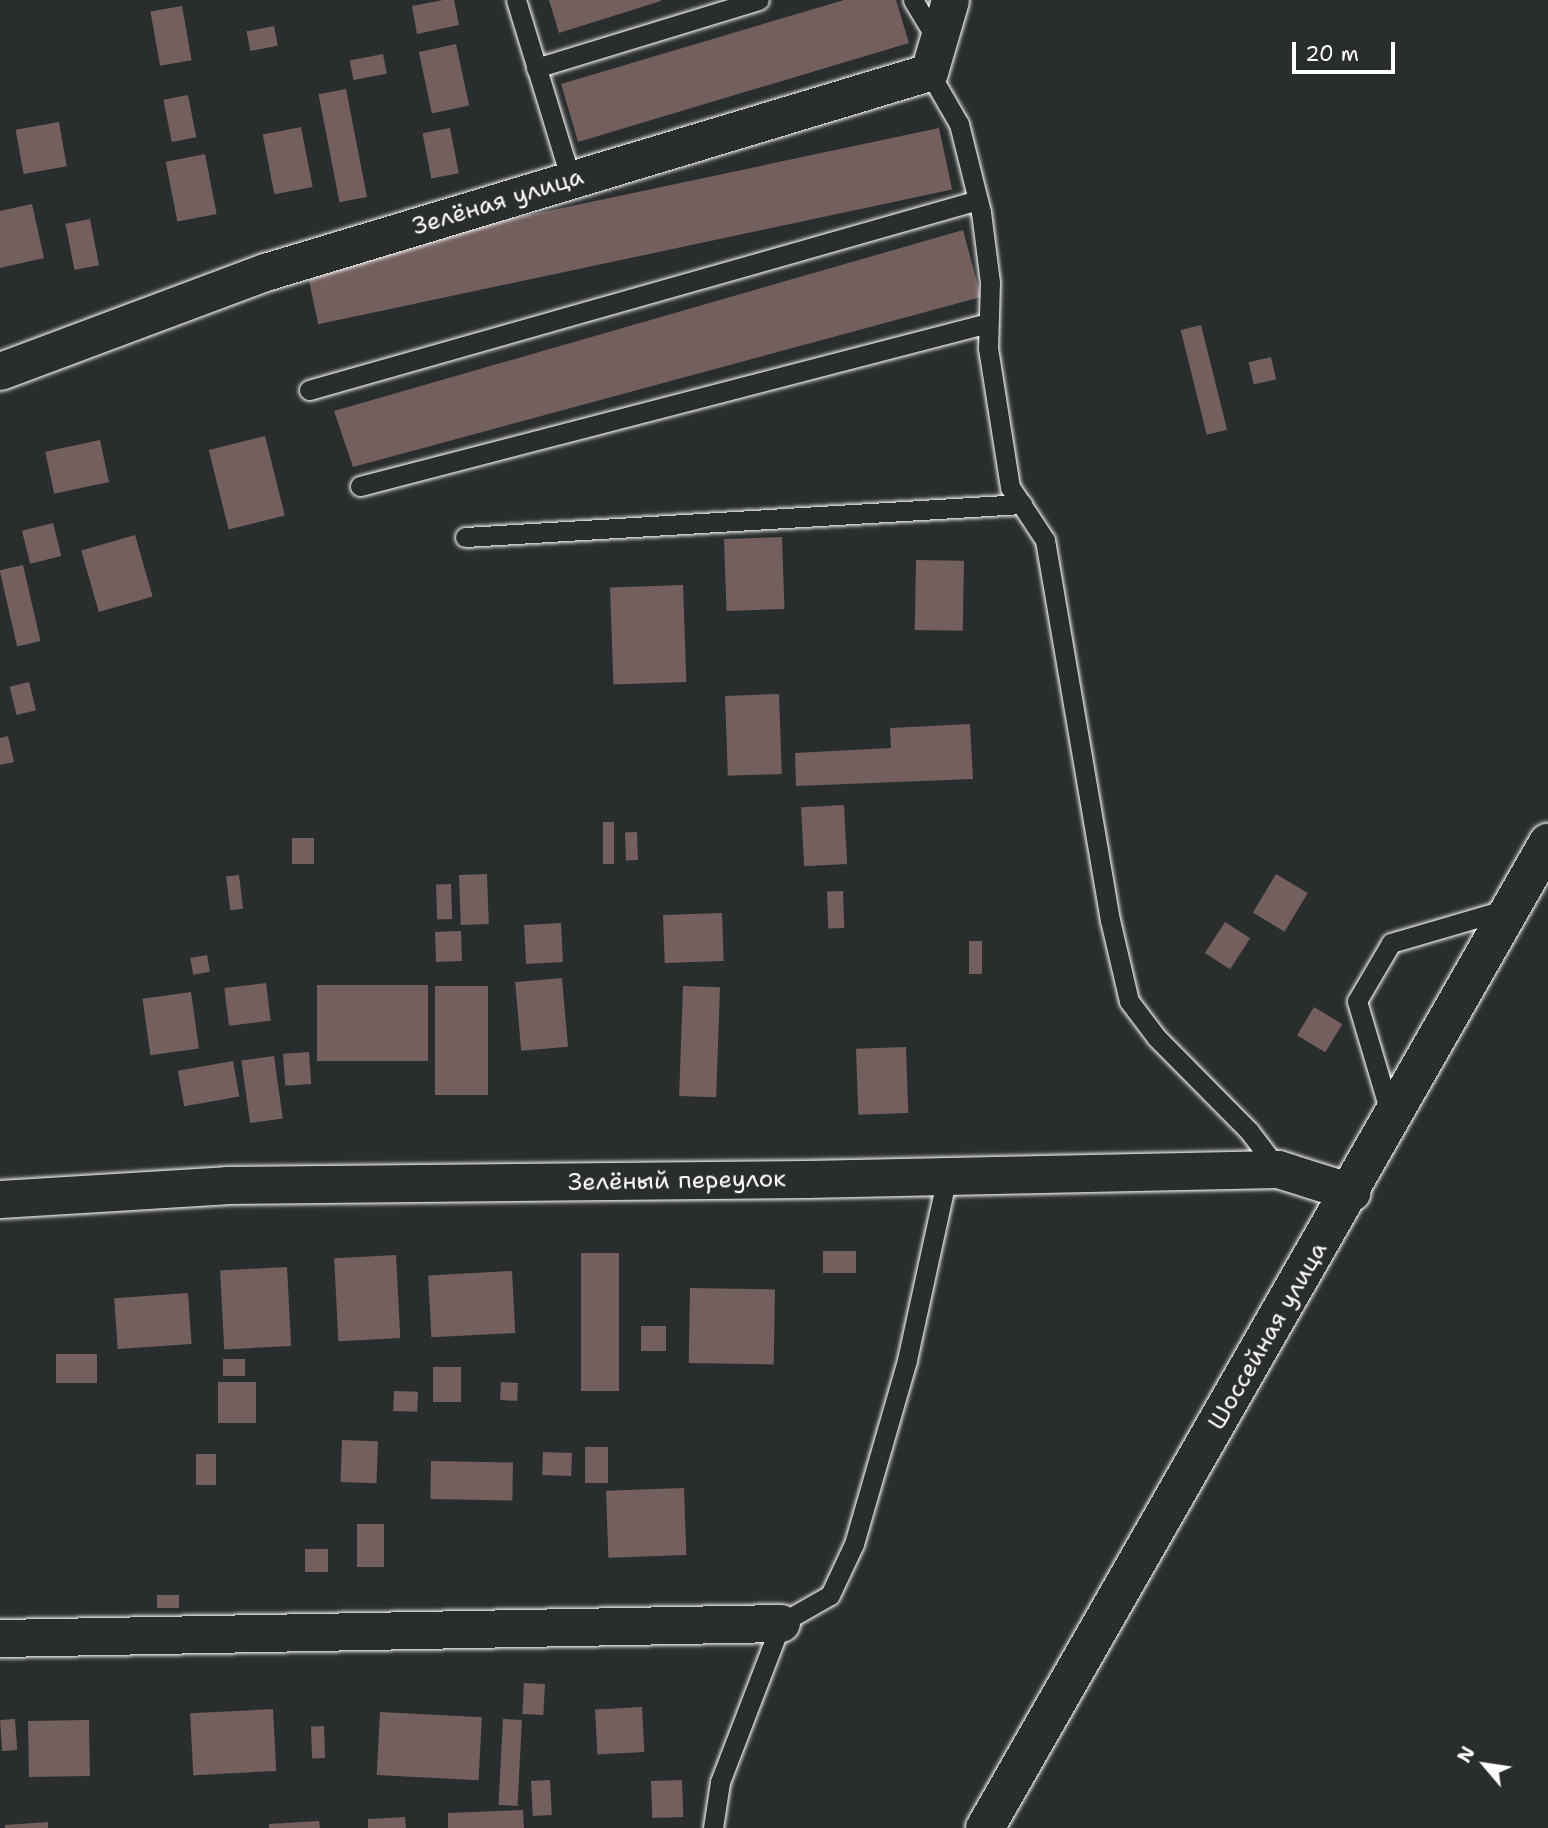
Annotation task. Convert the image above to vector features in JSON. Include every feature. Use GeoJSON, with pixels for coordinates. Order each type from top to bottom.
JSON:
{"type":"FeatureCollection","features":[{"type":"Feature","properties":{"kind":"main road","name":"Шоссейная улица"},"geometry":{"type":"LineString","coordinates":[[985,1828],[1351,1192],[1391,1116],[1548,843]]}},
{"type":"Feature","properties":{"kind":"street"},"geometry":{"type":"LineString","coordinates":[[933,57],[950,0]]}},
{"type":"Feature","properties":{"kind":"street","name":"Зелёная улица"},"geometry":{"type":"LineString","coordinates":[[0,371],[265,272],[570,180],[933,57]]}},
{"type":"Feature","properties":{"kind":"street","name":"Зелёный переулок"},"geometry":{"type":"LineString","coordinates":[[0,1199],[226,1185],[947,1177],[1278,1169],[1351,1192]]}},
{"type":"Feature","properties":{"kind":"street"},"geometry":{"type":"LineString","coordinates":[[0,1638],[781,1623]]}},
{"type":"Feature","properties":{"kind":"lane"},"geometry":{"type":"LineString","coordinates":[[516,0],[570,180]]}},
{"type":"Feature","properties":{"kind":"lane"},"geometry":{"type":"LineString","coordinates":[[536,68],[759,0]]}},
{"type":"Feature","properties":{"kind":"lane"},"geometry":{"type":"LineString","coordinates":[[913,0],[959,124],[978,200],[990,282],[988,348],[1010,487],[1045,540],[1110,920],[1129,1001],[1157,1038],[1249,1131],[1278,1169]]}},
{"type":"Feature","properties":{"kind":"lane"},"geometry":{"type":"LineString","coordinates":[[309,390],[978,200]]}},
{"type":"Feature","properties":{"kind":"lane"},"geometry":{"type":"LineString","coordinates":[[360,485],[989,323]]}},
{"type":"Feature","properties":{"kind":"lane"},"geometry":{"type":"LineString","coordinates":[[465,537],[1022,504]]}},
{"type":"Feature","properties":{"kind":"lane"},"geometry":{"type":"LineString","coordinates":[[1391,1116],[1357,1001],[1391,943],[1511,908]]}},
{"type":"Feature","properties":{"kind":"lane"},"geometry":{"type":"LineString","coordinates":[[713,1828],[720,1782],[781,1623],[830,1595],[854,1544],[907,1360],[947,1177]]}},
{"type":"Feature","properties":{"kind":"building"},"geometry":{"type":"Polygon","coordinates":[[[454,0],[459,25],[417,34],[412,6],[454,0]]]}},
{"type":"Feature","properties":{"kind":"building"},"geometry":{"type":"Polygon","coordinates":[[[549,0],[661,0],[661,1],[559,33],[549,0]]]}},
{"type":"Feature","properties":{"kind":"building"},"geometry":{"type":"Polygon","coordinates":[[[844,0],[896,0],[909,43],[578,142],[561,84],[844,0]]]}},
{"type":"Feature","properties":{"kind":"building"},"geometry":{"type":"Polygon","coordinates":[[[182,6],[192,60],[160,66],[150,12],[182,6]]]}},
{"type":"Feature","properties":{"kind":"building"},"geometry":{"type":"Polygon","coordinates":[[[274,26],[278,46],[250,51],[247,31],[274,26]]]}},
{"type":"Feature","properties":{"kind":"building"},"geometry":{"type":"Polygon","coordinates":[[[456,44],[469,106],[432,114],[419,52],[456,44]]]}},
{"type":"Feature","properties":{"kind":"building"},"geometry":{"type":"Polygon","coordinates":[[[383,54],[387,74],[353,80],[350,60],[383,54]]]}},
{"type":"Feature","properties":{"kind":"building"},"geometry":{"type":"Polygon","coordinates":[[[346,89],[367,197],[340,202],[319,94],[346,89]]]}},
{"type":"Feature","properties":{"kind":"building"},"geometry":{"type":"Polygon","coordinates":[[[188,95],[196,137],[172,142],[163,100],[188,95]]]}},
{"type":"Feature","properties":{"kind":"building"},"geometry":{"type":"Polygon","coordinates":[[[59,122],[67,166],[23,174],[16,130],[59,122]]]}},
{"type":"Feature","properties":{"kind":"building"},"geometry":{"type":"Polygon","coordinates":[[[301,127],[313,187],[274,194],[263,134],[301,127]]]}},
{"type":"Feature","properties":{"kind":"building"},"geometry":{"type":"Polygon","coordinates":[[[450,128],[459,173],[431,178],[423,133],[450,128]]]}},
{"type":"Feature","properties":{"kind":"building"},"geometry":{"type":"Polygon","coordinates":[[[939,128],[952,190],[318,324],[305,263],[939,128]]]}},
{"type":"Feature","properties":{"kind":"building"},"geometry":{"type":"Polygon","coordinates":[[[205,154],[217,214],[177,222],[166,162],[205,154]]]}},
{"type":"Feature","properties":{"kind":"building"},"geometry":{"type":"Polygon","coordinates":[[[32,204],[44,258],[0,268],[0,211],[32,204]]]}},
{"type":"Feature","properties":{"kind":"building"},"geometry":{"type":"Polygon","coordinates":[[[90,219],[99,265],[74,270],[65,224],[90,219]]]}},
{"type":"Feature","properties":{"kind":"building"},"geometry":{"type":"Polygon","coordinates":[[[963,230],[981,297],[353,467],[334,411],[963,230]]]}},
{"type":"Feature","properties":{"kind":"building"},"geometry":{"type":"Polygon","coordinates":[[[1201,325],[1227,430],[1207,435],[1181,330],[1201,325]]]}},
{"type":"Feature","properties":{"kind":"building"},"geometry":{"type":"Polygon","coordinates":[[[1271,357],[1276,379],[1254,385],[1249,362],[1271,357]]]}},
{"type":"Feature","properties":{"kind":"building"},"geometry":{"type":"Polygon","coordinates":[[[265,436],[285,516],[229,530],[209,450],[265,436]]]}},
{"type":"Feature","properties":{"kind":"building"},"geometry":{"type":"Polygon","coordinates":[[[100,440],[109,482],[54,494],[45,452],[100,440]]]}},
{"type":"Feature","properties":{"kind":"building"},"geometry":{"type":"Polygon","coordinates":[[[53,523],[61,556],[30,564],[22,531],[53,523]]]}},
{"type":"Feature","properties":{"kind":"building"},"geometry":{"type":"Polygon","coordinates":[[[135,535],[153,597],[99,612],[81,550],[135,535]]]}},
{"type":"Feature","properties":{"kind":"building"},"geometry":{"type":"Polygon","coordinates":[[[782,537],[785,609],[727,611],[724,539],[782,537]]]}},
{"type":"Feature","properties":{"kind":"building"},"geometry":{"type":"Polygon","coordinates":[[[916,560],[964,561],[963,631],[915,630],[916,560]]]}},
{"type":"Feature","properties":{"kind":"building"},"geometry":{"type":"Polygon","coordinates":[[[23,565],[41,641],[17,646],[0,570],[23,565]]]}},
{"type":"Feature","properties":{"kind":"building"},"geometry":{"type":"Polygon","coordinates":[[[683,585],[686,682],[613,684],[610,588],[683,585]]]}},
{"type":"Feature","properties":{"kind":"building"},"geometry":{"type":"Polygon","coordinates":[[[29,682],[36,710],[17,715],[10,687],[29,682]]]}},
{"type":"Feature","properties":{"kind":"building"},"geometry":{"type":"Polygon","coordinates":[[[779,694],[782,774],[728,776],[725,696],[779,694]]]}},
{"type":"Feature","properties":{"kind":"building"},"geometry":{"type":"Polygon","coordinates":[[[970,724],[973,779],[796,786],[795,753],[891,748],[890,728],[970,724]]]}},
{"type":"Feature","properties":{"kind":"building"},"geometry":{"type":"Polygon","coordinates":[[[8,736],[14,762],[0,765],[0,738],[8,736]]]}},
{"type":"Feature","properties":{"kind":"building"},"geometry":{"type":"Polygon","coordinates":[[[844,805],[847,864],[804,866],[801,807],[844,805]]]}},
{"type":"Feature","properties":{"kind":"building"},"geometry":{"type":"Polygon","coordinates":[[[603,822],[614,822],[614,864],[603,864],[603,822]]]}},
{"type":"Feature","properties":{"kind":"building"},"geometry":{"type":"Polygon","coordinates":[[[625,832],[637,832],[638,860],[626,860],[625,832]]]}},
{"type":"Feature","properties":{"kind":"building"},"geometry":{"type":"Polygon","coordinates":[[[292,838],[314,838],[314,864],[292,864],[292,838]]]}},
{"type":"Feature","properties":{"kind":"building"},"geometry":{"type":"Polygon","coordinates":[[[487,874],[489,924],[461,925],[459,875],[487,874]]]}},
{"type":"Feature","properties":{"kind":"building"},"geometry":{"type":"Polygon","coordinates":[[[1276,874],[1308,893],[1285,932],[1253,913],[1276,874]]]}},
{"type":"Feature","properties":{"kind":"building"},"geometry":{"type":"Polygon","coordinates":[[[239,875],[243,909],[230,910],[226,877],[239,875]]]}},
{"type":"Feature","properties":{"kind":"building"},"geometry":{"type":"Polygon","coordinates":[[[451,884],[452,919],[437,920],[436,885],[451,884]]]}},
{"type":"Feature","properties":{"kind":"building"},"geometry":{"type":"Polygon","coordinates":[[[843,891],[844,928],[828,929],[827,892],[843,891]]]}},
{"type":"Feature","properties":{"kind":"building"},"geometry":{"type":"Polygon","coordinates":[[[722,913],[724,961],[665,963],[663,915],[722,913]]]}},
{"type":"Feature","properties":{"kind":"building"},"geometry":{"type":"Polygon","coordinates":[[[1225,922],[1250,938],[1230,969],[1205,953],[1225,922]]]}},
{"type":"Feature","properties":{"kind":"building"},"geometry":{"type":"Polygon","coordinates":[[[561,923],[563,962],[526,964],[524,925],[561,923]]]}},
{"type":"Feature","properties":{"kind":"building"},"geometry":{"type":"Polygon","coordinates":[[[461,931],[462,961],[436,962],[435,932],[461,931]]]}},
{"type":"Feature","properties":{"kind":"building"},"geometry":{"type":"Polygon","coordinates":[[[969,941],[982,941],[982,974],[969,974],[969,941]]]}},
{"type":"Feature","properties":{"kind":"building"},"geometry":{"type":"Polygon","coordinates":[[[207,955],[210,972],[193,975],[190,958],[207,955]]]}},
{"type":"Feature","properties":{"kind":"building"},"geometry":{"type":"Polygon","coordinates":[[[562,978],[568,1047],[521,1051],[515,982],[562,978]]]}},
{"type":"Feature","properties":{"kind":"building"},"geometry":{"type":"Polygon","coordinates":[[[266,983],[271,1021],[229,1026],[224,988],[266,983]]]}},
{"type":"Feature","properties":{"kind":"building"},"geometry":{"type":"Polygon","coordinates":[[[317,985],[428,985],[428,1061],[317,1061],[317,985]]]}},
{"type":"Feature","properties":{"kind":"building"},"geometry":{"type":"Polygon","coordinates":[[[435,986],[488,986],[488,1095],[435,1095],[435,986]]]}},
{"type":"Feature","properties":{"kind":"building"},"geometry":{"type":"Polygon","coordinates":[[[683,986],[720,987],[716,1097],[679,1096],[683,986]]]}},
{"type":"Feature","properties":{"kind":"building"},"geometry":{"type":"Polygon","coordinates":[[[191,992],[199,1048],[150,1055],[142,999],[191,992]]]}},
{"type":"Feature","properties":{"kind":"building"},"geometry":{"type":"Polygon","coordinates":[[[1314,1007],[1342,1024],[1325,1052],[1297,1035],[1314,1007]]]}},
{"type":"Feature","properties":{"kind":"building"},"geometry":{"type":"Polygon","coordinates":[[[906,1047],[908,1113],[858,1115],[856,1049],[906,1047]]]}},
{"type":"Feature","properties":{"kind":"building"},"geometry":{"type":"Polygon","coordinates":[[[309,1052],[311,1084],[285,1086],[283,1054],[309,1052]]]}},
{"type":"Feature","properties":{"kind":"building"},"geometry":{"type":"Polygon","coordinates":[[[274,1056],[283,1118],[250,1123],[241,1061],[274,1056]]]}},
{"type":"Feature","properties":{"kind":"building"},"geometry":{"type":"Polygon","coordinates":[[[233,1061],[239,1096],[184,1106],[178,1071],[233,1061]]]}},
{"type":"Feature","properties":{"kind":"building"},"geometry":{"type":"Polygon","coordinates":[[[823,1251],[856,1251],[856,1273],[823,1273],[823,1251]]]}},
{"type":"Feature","properties":{"kind":"building"},"geometry":{"type":"Polygon","coordinates":[[[581,1253],[619,1253],[619,1391],[581,1391],[581,1253]]]}},
{"type":"Feature","properties":{"kind":"building"},"geometry":{"type":"Polygon","coordinates":[[[396,1255],[400,1338],[338,1341],[334,1258],[396,1255]]]}},
{"type":"Feature","properties":{"kind":"building"},"geometry":{"type":"Polygon","coordinates":[[[287,1267],[291,1346],[224,1349],[220,1271],[287,1267]]]}},
{"type":"Feature","properties":{"kind":"building"},"geometry":{"type":"Polygon","coordinates":[[[512,1271],[515,1333],[431,1337],[428,1275],[512,1271]]]}},
{"type":"Feature","properties":{"kind":"building"},"geometry":{"type":"Polygon","coordinates":[[[690,1288],[775,1289],[774,1364],[689,1363],[690,1288]]]}},
{"type":"Feature","properties":{"kind":"building"},"geometry":{"type":"Polygon","coordinates":[[[188,1293],[192,1344],[118,1349],[114,1298],[188,1293]]]}},
{"type":"Feature","properties":{"kind":"building"},"geometry":{"type":"Polygon","coordinates":[[[641,1326],[666,1326],[666,1351],[641,1351],[641,1326]]]}},
{"type":"Feature","properties":{"kind":"building"},"geometry":{"type":"Polygon","coordinates":[[[56,1354],[97,1354],[97,1383],[56,1383],[56,1354]]]}},
{"type":"Feature","properties":{"kind":"building"},"geometry":{"type":"Polygon","coordinates":[[[223,1359],[245,1359],[245,1376],[223,1376],[223,1359]]]}},
{"type":"Feature","properties":{"kind":"building"},"geometry":{"type":"Polygon","coordinates":[[[433,1367],[461,1367],[461,1402],[433,1402],[433,1367]]]}},
{"type":"Feature","properties":{"kind":"building"},"geometry":{"type":"Polygon","coordinates":[[[218,1382],[256,1382],[256,1423],[218,1423],[218,1382]]]}},
{"type":"Feature","properties":{"kind":"building"},"geometry":{"type":"Polygon","coordinates":[[[501,1382],[518,1383],[517,1401],[500,1400],[501,1382]]]}},
{"type":"Feature","properties":{"kind":"building"},"geometry":{"type":"Polygon","coordinates":[[[394,1391],[418,1392],[417,1412],[393,1411],[394,1391]]]}},
{"type":"Feature","properties":{"kind":"building"},"geometry":{"type":"Polygon","coordinates":[[[342,1440],[378,1441],[377,1483],[341,1482],[342,1440]]]}},
{"type":"Feature","properties":{"kind":"building"},"geometry":{"type":"Polygon","coordinates":[[[585,1447],[608,1447],[608,1483],[585,1483],[585,1447]]]}},
{"type":"Feature","properties":{"kind":"building"},"geometry":{"type":"Polygon","coordinates":[[[543,1452],[572,1453],[571,1476],[542,1475],[543,1452]]]}},
{"type":"Feature","properties":{"kind":"building"},"geometry":{"type":"Polygon","coordinates":[[[196,1454],[216,1454],[216,1485],[196,1485],[196,1454]]]}},
{"type":"Feature","properties":{"kind":"building"},"geometry":{"type":"Polygon","coordinates":[[[431,1461],[513,1462],[512,1500],[430,1499],[431,1461]]]}},
{"type":"Feature","properties":{"kind":"building"},"geometry":{"type":"Polygon","coordinates":[[[684,1488],[686,1555],[608,1558],[606,1491],[684,1488]]]}},
{"type":"Feature","properties":{"kind":"building"},"geometry":{"type":"Polygon","coordinates":[[[357,1524],[384,1524],[384,1567],[357,1567],[357,1524]]]}},
{"type":"Feature","properties":{"kind":"building"},"geometry":{"type":"Polygon","coordinates":[[[305,1549],[328,1549],[328,1572],[305,1572],[305,1549]]]}},
{"type":"Feature","properties":{"kind":"building"},"geometry":{"type":"Polygon","coordinates":[[[157,1595],[179,1595],[179,1608],[157,1608],[157,1595]]]}},
{"type":"Feature","properties":{"kind":"building"},"geometry":{"type":"Polygon","coordinates":[[[524,1683],[545,1684],[543,1715],[522,1714],[524,1683]]]}},
{"type":"Feature","properties":{"kind":"building"},"geometry":{"type":"Polygon","coordinates":[[[642,1707],[644,1752],[597,1754],[595,1709],[642,1707]]]}},
{"type":"Feature","properties":{"kind":"building"},"geometry":{"type":"Polygon","coordinates":[[[273,1709],[276,1771],[193,1775],[190,1713],[273,1709]]]}},
{"type":"Feature","properties":{"kind":"building"},"geometry":{"type":"Polygon","coordinates":[[[380,1712],[482,1717],[479,1780],[377,1775],[380,1712]]]}},
{"type":"Feature","properties":{"kind":"building"},"geometry":{"type":"Polygon","coordinates":[[[15,1719],[17,1750],[2,1751],[0,1720],[15,1719]]]}},
{"type":"Feature","properties":{"kind":"building"},"geometry":{"type":"Polygon","coordinates":[[[503,1719],[522,1720],[517,1806],[498,1805],[503,1719]]]}},
{"type":"Feature","properties":{"kind":"building"},"geometry":{"type":"Polygon","coordinates":[[[89,1720],[90,1776],[29,1777],[28,1721],[89,1720]]]}},
{"type":"Feature","properties":{"kind":"building"},"geometry":{"type":"Polygon","coordinates":[[[311,1726],[324,1726],[325,1758],[312,1758],[311,1726]]]}},
{"type":"Feature","properties":{"kind":"building"},"geometry":{"type":"Polygon","coordinates":[[[550,1780],[552,1815],[533,1816],[531,1781],[550,1780]]]}},
{"type":"Feature","properties":{"kind":"building"},"geometry":{"type":"Polygon","coordinates":[[[682,1780],[683,1817],[652,1818],[651,1781],[682,1780]]]}},
{"type":"Feature","properties":{"kind":"building"},"geometry":{"type":"Polygon","coordinates":[[[523,1810],[524,1828],[448,1828],[448,1813],[523,1810]]]}},
{"type":"Feature","properties":{"kind":"building"},"geometry":{"type":"Polygon","coordinates":[[[405,1817],[406,1828],[368,1828],[368,1819],[405,1817]]]}},
{"type":"Feature","properties":{"kind":"building"},"geometry":{"type":"Polygon","coordinates":[[[319,1821],[320,1828],[269,1828],[269,1824],[319,1821]]]}},
{"type":"Feature","properties":{"kind":"building"},"geometry":{"type":"Polygon","coordinates":[[[48,1822],[48,1828],[5,1828],[5,1825],[48,1822]]]}}]}
